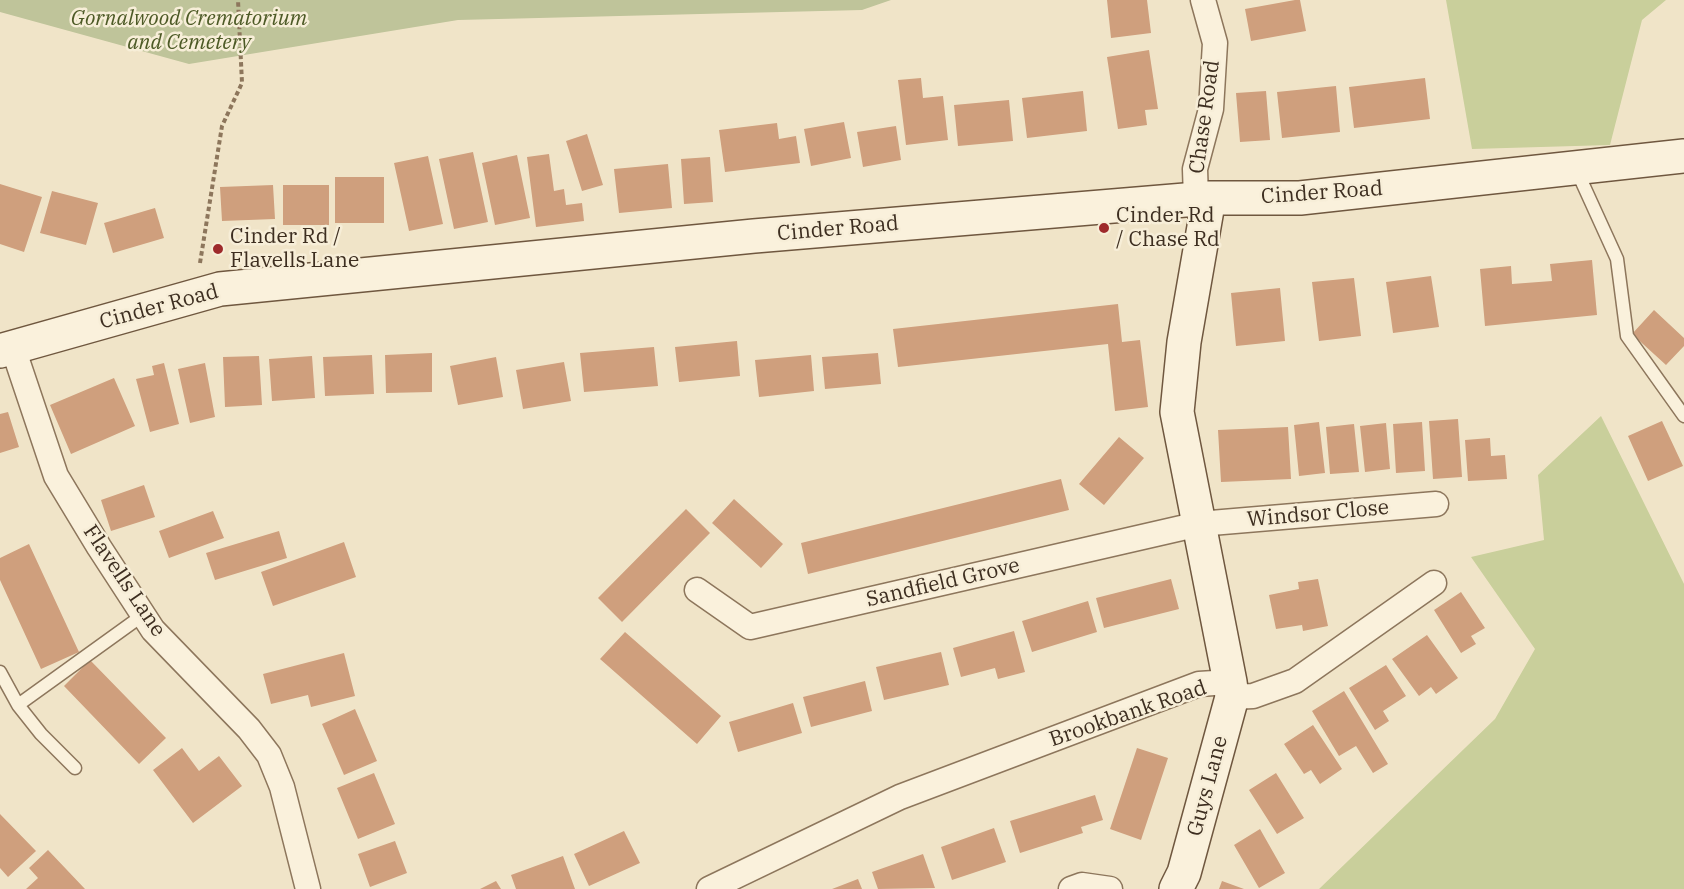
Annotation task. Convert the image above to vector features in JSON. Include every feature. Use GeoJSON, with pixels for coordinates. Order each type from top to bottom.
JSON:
{"type":"FeatureCollection","features":[{"type":"Feature","properties":{"kind":"main road","name":"Cinder Road"},"geometry":{"type":"LineString","coordinates":[[7,350],[220,289],[754,236],[1202,199],[1300,198],[1684,156]]}},
{"type":"Feature","properties":{"kind":"main road","name":"Brookbank Road"},"geometry":{"type":"LineString","coordinates":[[1202,199],[1177,412],[1231,689]]}},
{"type":"Feature","properties":{"kind":"main road","name":"Guys Lane"},"geometry":{"type":"LineString","coordinates":[[1176,889],[1185,873],[1231,689]]}},
{"type":"Feature","properties":{"kind":"street","name":"Chase Road"},"geometry":{"type":"LineString","coordinates":[[1202,199],[1195,169],[1211,109],[1215,43],[1203,0]]}},
{"type":"Feature","properties":{"kind":"street","name":"Flavells Lane"},"geometry":{"type":"LineString","coordinates":[[7,350],[56,476],[99,547],[153,630],[249,729],[269,755],[282,787],[309,889]]}},
{"type":"Feature","properties":{"kind":"street","name":"Windsor Close"},"geometry":{"type":"LineString","coordinates":[[1200,524],[1436,504]]}},
{"type":"Feature","properties":{"kind":"street","name":"Sandfield Grove"},"geometry":{"type":"LineString","coordinates":[[697,590],[750,627],[1200,524]]}},
{"type":"Feature","properties":{"kind":"street"},"geometry":{"type":"LineString","coordinates":[[1231,689],[1253,696],[1295,681],[1434,583]]}},
{"type":"Feature","properties":{"kind":"street","name":"Brookbank Road"},"geometry":{"type":"LineString","coordinates":[[709,889],[900,796],[1199,684],[1231,689]]}},
{"type":"Feature","properties":{"kind":"street"},"geometry":{"type":"LineString","coordinates":[[1071,889],[1082,885],[1110,889]]}},
{"type":"Feature","properties":{"kind":"lane"},"geometry":{"type":"LineString","coordinates":[[1575,168],[1617,260],[1628,336],[1684,416]]}},
{"type":"Feature","properties":{"kind":"lane"},"geometry":{"type":"LineString","coordinates":[[18,705],[144,615]]}},
{"type":"Feature","properties":{"kind":"lane"},"geometry":{"type":"LineString","coordinates":[[0,672],[18,705],[41,734],[75,768]]}},
{"type":"Feature","properties":{"kind":"path"},"geometry":{"type":"LineString","coordinates":[[194,296],[210,210],[222,126],[242,83],[238,0]]}},
{"type":"Feature","properties":{"kind":"green space","name":"Gornalwood Crematorium and Cemetery"},"geometry":{"type":"Polygon","coordinates":[[[0,0],[891,0],[862,10],[458,20],[189,64],[0,12],[0,0]]]}},
{"type":"Feature","properties":{"kind":"green space"},"geometry":{"type":"Polygon","coordinates":[[[1446,0],[1666,0],[1642,20],[1610,145],[1472,149],[1446,0]]]}},
{"type":"Feature","properties":{"kind":"green space"},"geometry":{"type":"Polygon","coordinates":[[[1601,416],[1684,584],[1684,889],[1319,889],[1495,719],[1535,649],[1471,557],[1544,540],[1538,475],[1601,416]]]}},
{"type":"Feature","properties":{"kind":"building"},"geometry":{"type":"Polygon","coordinates":[[[1107,0],[1147,0],[1151,33],[1111,38],[1107,0]]]}},
{"type":"Feature","properties":{"kind":"building"},"geometry":{"type":"Polygon","coordinates":[[[1300,0],[1306,31],[1251,41],[1245,9],[1300,0]]]}},
{"type":"Feature","properties":{"kind":"building"},"geometry":{"type":"Polygon","coordinates":[[[1149,50],[1158,109],[1145,110],[1147,125],[1118,129],[1107,57],[1149,50]]]}},
{"type":"Feature","properties":{"kind":"building"},"geometry":{"type":"Polygon","coordinates":[[[921,78],[923,98],[943,96],[948,140],[906,145],[898,80],[921,78]]]}},
{"type":"Feature","properties":{"kind":"building"},"geometry":{"type":"Polygon","coordinates":[[[1425,78],[1430,119],[1354,128],[1349,87],[1425,78]]]}},
{"type":"Feature","properties":{"kind":"building"},"geometry":{"type":"Polygon","coordinates":[[[1336,86],[1340,132],[1282,138],[1277,92],[1336,86]]]}},
{"type":"Feature","properties":{"kind":"building"},"geometry":{"type":"Polygon","coordinates":[[[1083,91],[1087,131],[1027,138],[1022,98],[1083,91]]]}},
{"type":"Feature","properties":{"kind":"building"},"geometry":{"type":"Polygon","coordinates":[[[1266,91],[1270,140],[1240,142],[1236,93],[1266,91]]]}},
{"type":"Feature","properties":{"kind":"building"},"geometry":{"type":"Polygon","coordinates":[[[1009,100],[1013,141],[958,146],[954,105],[1009,100]]]}},
{"type":"Feature","properties":{"kind":"building"},"geometry":{"type":"Polygon","coordinates":[[[844,122],[851,158],[811,166],[804,129],[844,122]]]}},
{"type":"Feature","properties":{"kind":"building"},"geometry":{"type":"Polygon","coordinates":[[[777,123],[779,139],[796,136],[800,163],[725,172],[719,130],[777,123]]]}},
{"type":"Feature","properties":{"kind":"building"},"geometry":{"type":"Polygon","coordinates":[[[896,126],[901,160],[863,167],[857,132],[896,126]]]}},
{"type":"Feature","properties":{"kind":"building"},"geometry":{"type":"Polygon","coordinates":[[[587,134],[603,185],[582,191],[566,141],[587,134]]]}},
{"type":"Feature","properties":{"kind":"building"},"geometry":{"type":"Polygon","coordinates":[[[473,152],[488,222],[454,229],[439,159],[473,152]]]}},
{"type":"Feature","properties":{"kind":"building"},"geometry":{"type":"Polygon","coordinates":[[[549,154],[554,191],[564,189],[566,205],[582,203],[584,221],[536,227],[527,157],[549,154]]]}},
{"type":"Feature","properties":{"kind":"building"},"geometry":{"type":"Polygon","coordinates":[[[517,155],[530,218],[495,225],[482,163],[517,155]]]}},
{"type":"Feature","properties":{"kind":"building"},"geometry":{"type":"Polygon","coordinates":[[[428,156],[443,224],[409,231],[394,163],[428,156]]]}},
{"type":"Feature","properties":{"kind":"building"},"geometry":{"type":"Polygon","coordinates":[[[710,157],[713,202],[684,204],[681,159],[710,157]]]}},
{"type":"Feature","properties":{"kind":"building"},"geometry":{"type":"Polygon","coordinates":[[[668,164],[672,208],[619,213],[614,169],[668,164]]]}},
{"type":"Feature","properties":{"kind":"building"},"geometry":{"type":"Polygon","coordinates":[[[335,177],[384,177],[384,223],[335,223],[335,177]]]}},
{"type":"Feature","properties":{"kind":"building"},"geometry":{"type":"Polygon","coordinates":[[[0,184],[42,197],[24,252],[0,244],[0,184]]]}},
{"type":"Feature","properties":{"kind":"building"},"geometry":{"type":"Polygon","coordinates":[[[273,185],[275,219],[222,221],[220,187],[273,185]]]}},
{"type":"Feature","properties":{"kind":"building"},"geometry":{"type":"Polygon","coordinates":[[[283,185],[329,185],[329,225],[283,225],[283,185]]]}},
{"type":"Feature","properties":{"kind":"building"},"geometry":{"type":"Polygon","coordinates":[[[52,191],[98,203],[86,245],[40,233],[52,191]]]}},
{"type":"Feature","properties":{"kind":"building"},"geometry":{"type":"Polygon","coordinates":[[[155,208],[164,238],[113,253],[104,223],[155,208]]]}},
{"type":"Feature","properties":{"kind":"building"},"geometry":{"type":"Polygon","coordinates":[[[1592,260],[1597,315],[1485,326],[1480,269],[1511,266],[1512,284],[1552,281],[1550,264],[1592,260]]]}},
{"type":"Feature","properties":{"kind":"building"},"geometry":{"type":"Polygon","coordinates":[[[1431,276],[1439,327],[1393,333],[1386,282],[1431,276]]]}},
{"type":"Feature","properties":{"kind":"building"},"geometry":{"type":"Polygon","coordinates":[[[1354,278],[1361,336],[1319,341],[1312,282],[1354,278]]]}},
{"type":"Feature","properties":{"kind":"building"},"geometry":{"type":"Polygon","coordinates":[[[1280,288],[1285,341],[1236,346],[1231,293],[1280,288]]]}},
{"type":"Feature","properties":{"kind":"building"},"geometry":{"type":"Polygon","coordinates":[[[1118,304],[1122,342],[1140,340],[1148,407],[1115,411],[1108,344],[898,367],[893,329],[1118,304]]]}},
{"type":"Feature","properties":{"kind":"building"},"geometry":{"type":"Polygon","coordinates":[[[1654,310],[1684,338],[1684,346],[1666,365],[1632,334],[1654,310]]]}},
{"type":"Feature","properties":{"kind":"building"},"geometry":{"type":"Polygon","coordinates":[[[737,341],[740,376],[679,382],[675,347],[737,341]]]}},
{"type":"Feature","properties":{"kind":"building"},"geometry":{"type":"Polygon","coordinates":[[[654,347],[658,386],[584,392],[580,353],[654,347]]]}},
{"type":"Feature","properties":{"kind":"building"},"geometry":{"type":"Polygon","coordinates":[[[432,353],[432,392],[386,393],[385,355],[432,353]]]}},
{"type":"Feature","properties":{"kind":"building"},"geometry":{"type":"Polygon","coordinates":[[[878,353],[881,384],[825,389],[822,357],[878,353]]]}},
{"type":"Feature","properties":{"kind":"building"},"geometry":{"type":"Polygon","coordinates":[[[372,355],[374,394],[325,396],[323,357],[372,355]]]}},
{"type":"Feature","properties":{"kind":"building"},"geometry":{"type":"Polygon","coordinates":[[[811,355],[814,391],[759,397],[755,360],[811,355]]]}},
{"type":"Feature","properties":{"kind":"building"},"geometry":{"type":"Polygon","coordinates":[[[259,356],[262,405],[225,407],[223,357],[259,356]]]}},
{"type":"Feature","properties":{"kind":"building"},"geometry":{"type":"Polygon","coordinates":[[[312,356],[315,398],[272,401],[269,359],[312,356]]]}},
{"type":"Feature","properties":{"kind":"building"},"geometry":{"type":"Polygon","coordinates":[[[496,357],[503,397],[458,405],[450,366],[496,357]]]}},
{"type":"Feature","properties":{"kind":"building"},"geometry":{"type":"Polygon","coordinates":[[[564,362],[571,401],[523,409],[516,370],[564,362]]]}},
{"type":"Feature","properties":{"kind":"building"},"geometry":{"type":"Polygon","coordinates":[[[164,363],[179,424],[150,432],[136,379],[154,375],[152,366],[164,363]]]}},
{"type":"Feature","properties":{"kind":"building"},"geometry":{"type":"Polygon","coordinates":[[[205,363],[215,417],[190,423],[178,369],[205,363]]]}},
{"type":"Feature","properties":{"kind":"building"},"geometry":{"type":"Polygon","coordinates":[[[114,378],[135,426],[71,454],[50,405],[114,378]]]}},
{"type":"Feature","properties":{"kind":"building"},"geometry":{"type":"Polygon","coordinates":[[[8,412],[19,447],[0,453],[0,414],[8,412]]]}},
{"type":"Feature","properties":{"kind":"building"},"geometry":{"type":"Polygon","coordinates":[[[1458,419],[1462,477],[1433,479],[1429,421],[1458,419]]]}},
{"type":"Feature","properties":{"kind":"building"},"geometry":{"type":"Polygon","coordinates":[[[1662,421],[1683,466],[1648,481],[1628,436],[1662,421]]]}},
{"type":"Feature","properties":{"kind":"building"},"geometry":{"type":"Polygon","coordinates":[[[1319,422],[1325,473],[1299,476],[1294,425],[1319,422]]]}},
{"type":"Feature","properties":{"kind":"building"},"geometry":{"type":"Polygon","coordinates":[[[1422,422],[1425,471],[1396,473],[1393,424],[1422,422]]]}},
{"type":"Feature","properties":{"kind":"building"},"geometry":{"type":"Polygon","coordinates":[[[1386,423],[1390,469],[1365,472],[1360,426],[1386,423]]]}},
{"type":"Feature","properties":{"kind":"building"},"geometry":{"type":"Polygon","coordinates":[[[1354,424],[1359,472],[1330,474],[1326,427],[1354,424]]]}},
{"type":"Feature","properties":{"kind":"building"},"geometry":{"type":"Polygon","coordinates":[[[1288,427],[1291,479],[1221,482],[1218,430],[1288,427]]]}},
{"type":"Feature","properties":{"kind":"building"},"geometry":{"type":"Polygon","coordinates":[[[1119,437],[1144,458],[1104,505],[1079,484],[1119,437]]]}},
{"type":"Feature","properties":{"kind":"building"},"geometry":{"type":"Polygon","coordinates":[[[1490,438],[1491,456],[1505,455],[1507,479],[1468,481],[1465,440],[1490,438]]]}},
{"type":"Feature","properties":{"kind":"building"},"geometry":{"type":"Polygon","coordinates":[[[1061,479],[1069,510],[808,574],[801,543],[1061,479]]]}},
{"type":"Feature","properties":{"kind":"building"},"geometry":{"type":"Polygon","coordinates":[[[144,485],[155,517],[111,531],[101,500],[144,485]]]}},
{"type":"Feature","properties":{"kind":"building"},"geometry":{"type":"Polygon","coordinates":[[[734,499],[783,544],[761,568],[712,523],[734,499]]]}},
{"type":"Feature","properties":{"kind":"building"},"geometry":{"type":"Polygon","coordinates":[[[686,509],[710,533],[622,622],[598,598],[686,509]]]}},
{"type":"Feature","properties":{"kind":"building"},"geometry":{"type":"Polygon","coordinates":[[[213,511],[224,538],[169,558],[159,531],[213,511]]]}},
{"type":"Feature","properties":{"kind":"building"},"geometry":{"type":"Polygon","coordinates":[[[279,531],[287,558],[215,580],[206,553],[279,531]]]}},
{"type":"Feature","properties":{"kind":"building"},"geometry":{"type":"Polygon","coordinates":[[[344,542],[356,577],[273,606],[261,572],[344,542]]]}},
{"type":"Feature","properties":{"kind":"building"},"geometry":{"type":"Polygon","coordinates":[[[29,544],[79,652],[41,669],[0,580],[0,558],[29,544]]]}},
{"type":"Feature","properties":{"kind":"building"},"geometry":{"type":"Polygon","coordinates":[[[1171,579],[1179,609],[1104,628],[1096,598],[1171,579]]]}},
{"type":"Feature","properties":{"kind":"building"},"geometry":{"type":"Polygon","coordinates":[[[1318,579],[1328,626],[1303,631],[1302,625],[1276,629],[1269,595],[1299,589],[1298,582],[1318,579]]]}},
{"type":"Feature","properties":{"kind":"building"},"geometry":{"type":"Polygon","coordinates":[[[1461,592],[1485,628],[1471,636],[1476,644],[1461,653],[1434,610],[1461,592]]]}},
{"type":"Feature","properties":{"kind":"building"},"geometry":{"type":"Polygon","coordinates":[[[1088,601],[1097,632],[1032,652],[1022,621],[1088,601]]]}},
{"type":"Feature","properties":{"kind":"building"},"geometry":{"type":"Polygon","coordinates":[[[1014,631],[1025,672],[998,679],[995,668],[961,677],[953,648],[1014,631]]]}},
{"type":"Feature","properties":{"kind":"building"},"geometry":{"type":"Polygon","coordinates":[[[625,632],[721,716],[697,744],[600,659],[625,632]]]}},
{"type":"Feature","properties":{"kind":"building"},"geometry":{"type":"Polygon","coordinates":[[[1427,635],[1458,678],[1436,694],[1431,687],[1419,696],[1392,659],[1427,635]]]}},
{"type":"Feature","properties":{"kind":"building"},"geometry":{"type":"Polygon","coordinates":[[[941,652],[949,685],[884,700],[876,667],[941,652]]]}},
{"type":"Feature","properties":{"kind":"building"},"geometry":{"type":"Polygon","coordinates":[[[344,653],[355,696],[311,707],[308,695],[271,704],[263,674],[344,653]]]}},
{"type":"Feature","properties":{"kind":"building"},"geometry":{"type":"Polygon","coordinates":[[[90,660],[166,738],[139,764],[64,686],[90,660]]]}},
{"type":"Feature","properties":{"kind":"building"},"geometry":{"type":"Polygon","coordinates":[[[1386,665],[1406,696],[1383,711],[1389,721],[1375,730],[1349,688],[1386,665]]]}},
{"type":"Feature","properties":{"kind":"building"},"geometry":{"type":"Polygon","coordinates":[[[865,681],[872,711],[811,727],[803,697],[865,681]]]}},
{"type":"Feature","properties":{"kind":"building"},"geometry":{"type":"Polygon","coordinates":[[[1344,691],[1388,764],[1373,773],[1356,746],[1339,756],[1312,711],[1344,691]]]}},
{"type":"Feature","properties":{"kind":"building"},"geometry":{"type":"Polygon","coordinates":[[[793,703],[802,733],[738,752],[729,722],[793,703]]]}},
{"type":"Feature","properties":{"kind":"building"},"geometry":{"type":"Polygon","coordinates":[[[355,709],[377,761],[344,775],[322,724],[355,709]]]}},
{"type":"Feature","properties":{"kind":"building"},"geometry":{"type":"Polygon","coordinates":[[[1313,725],[1342,769],[1320,784],[1311,770],[1304,774],[1284,744],[1313,725]]]}},
{"type":"Feature","properties":{"kind":"building"},"geometry":{"type":"Polygon","coordinates":[[[182,748],[199,771],[219,756],[242,786],[193,823],[153,770],[182,748]]]}},
{"type":"Feature","properties":{"kind":"building"},"geometry":{"type":"Polygon","coordinates":[[[1137,748],[1168,758],[1141,840],[1110,829],[1137,748]]]}},
{"type":"Feature","properties":{"kind":"building"},"geometry":{"type":"Polygon","coordinates":[[[374,773],[395,824],[358,839],[337,788],[374,773]]]}},
{"type":"Feature","properties":{"kind":"building"},"geometry":{"type":"Polygon","coordinates":[[[1276,773],[1304,818],[1277,834],[1249,790],[1276,773]]]}},
{"type":"Feature","properties":{"kind":"building"},"geometry":{"type":"Polygon","coordinates":[[[1095,795],[1103,820],[1081,827],[1083,833],[1020,853],[1010,821],[1095,795]]]}},
{"type":"Feature","properties":{"kind":"building"},"geometry":{"type":"Polygon","coordinates":[[[0,814],[36,851],[8,877],[0,868],[0,814]]]}},
{"type":"Feature","properties":{"kind":"building"},"geometry":{"type":"Polygon","coordinates":[[[994,828],[1006,862],[952,880],[941,847],[994,828]]]}},
{"type":"Feature","properties":{"kind":"building"},"geometry":{"type":"Polygon","coordinates":[[[1260,829],[1285,873],[1259,888],[1234,845],[1260,829]]]}},
{"type":"Feature","properties":{"kind":"building"},"geometry":{"type":"Polygon","coordinates":[[[624,831],[640,863],[589,886],[574,854],[624,831]]]}},
{"type":"Feature","properties":{"kind":"building"},"geometry":{"type":"Polygon","coordinates":[[[395,841],[407,873],[370,887],[358,854],[395,841]]]}},
{"type":"Feature","properties":{"kind":"building"},"geometry":{"type":"Polygon","coordinates":[[[48,850],[85,889],[26,889],[38,878],[29,868],[48,850]]]}},
{"type":"Feature","properties":{"kind":"building"},"geometry":{"type":"Polygon","coordinates":[[[923,854],[935,888],[878,889],[872,872],[923,854]]]}},
{"type":"Feature","properties":{"kind":"building"},"geometry":{"type":"Polygon","coordinates":[[[563,856],[575,889],[516,889],[511,875],[563,856]]]}},
{"type":"Feature","properties":{"kind":"building"},"geometry":{"type":"Polygon","coordinates":[[[858,879],[862,889],[832,889],[858,879]]]}},
{"type":"Feature","properties":{"kind":"building"},"geometry":{"type":"Polygon","coordinates":[[[496,881],[501,889],[480,889],[496,881]]]}},
{"type":"Feature","properties":{"kind":"building"},"geometry":{"type":"Polygon","coordinates":[[[1222,881],[1244,889],[1219,889],[1222,881]]]}},
{"type":"Feature","properties":{"kind":"place","name":"Cinder Rd / Chase Rd"},"geometry":{"type":"Point","coordinates":[1104,228]}},
{"type":"Feature","properties":{"kind":"place","name":"Cinder Rd / Flavells Lane"},"geometry":{"type":"Point","coordinates":[218,249]}}]}
